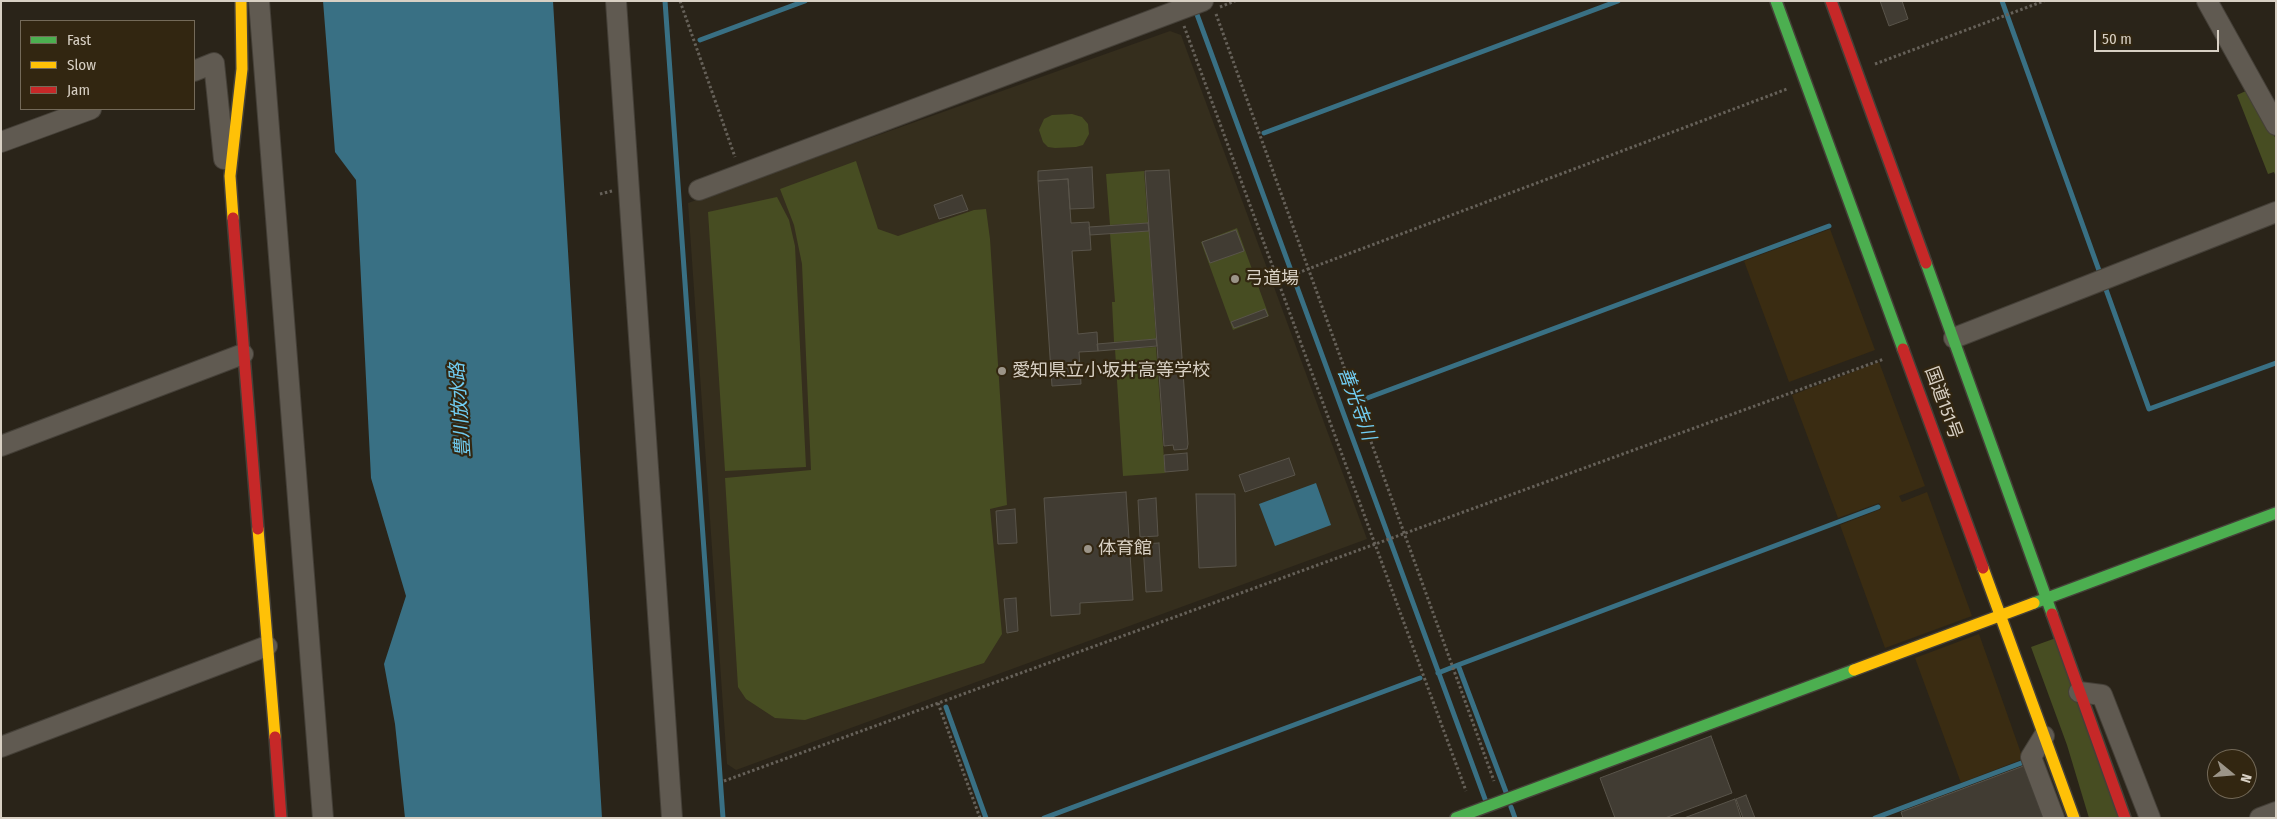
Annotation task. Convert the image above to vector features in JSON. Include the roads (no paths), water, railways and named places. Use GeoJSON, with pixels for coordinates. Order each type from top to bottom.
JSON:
{"type":"FeatureCollection","features":[{"type":"Feature","properties":{"kind":"main road"},"geometry":{"type":"LineString","coordinates":[[242,1],[242,69],[230,176],[281,818]]}},
{"type":"Feature","properties":{"kind":"main road","name":"国道151号"},"geometry":{"type":"LineString","coordinates":[[1776,1],[2074,818]]}},
{"type":"Feature","properties":{"kind":"main road","name":"国道151号"},"geometry":{"type":"LineString","coordinates":[[1831,1],[1954,338],[2125,818]]}},
{"type":"Feature","properties":{"kind":"main road"},"geometry":{"type":"LineString","coordinates":[[1456,818],[2276,513]]}},
{"type":"Feature","properties":{"kind":"street"},"geometry":{"type":"LineString","coordinates":[[259,1],[323,818]]}},
{"type":"Feature","properties":{"kind":"street"},"geometry":{"type":"LineString","coordinates":[[616,1],[672,818]]}},
{"type":"Feature","properties":{"kind":"street"},"geometry":{"type":"LineString","coordinates":[[2207,1],[2276,125]]}},
{"type":"Feature","properties":{"kind":"street"},"geometry":{"type":"LineString","coordinates":[[699,190],[1195,6]]}},
{"type":"Feature","properties":{"kind":"street"},"geometry":{"type":"LineString","coordinates":[[195,71],[214,63],[224,160],[230,176]]}},
{"type":"Feature","properties":{"kind":"street"},"geometry":{"type":"LineString","coordinates":[[1,142],[88,110]]}},
{"type":"Feature","properties":{"kind":"street"},"geometry":{"type":"LineString","coordinates":[[1954,338],[2276,212]]}},
{"type":"Feature","properties":{"kind":"street"},"geometry":{"type":"LineString","coordinates":[[1,446],[243,354]]}},
{"type":"Feature","properties":{"kind":"street"},"geometry":{"type":"LineString","coordinates":[[1,747],[267,646]]}},
{"type":"Feature","properties":{"kind":"street"},"geometry":{"type":"LineString","coordinates":[[2079,692],[2102,695],[2150,818]]}},
{"type":"Feature","properties":{"kind":"street"},"geometry":{"type":"LineString","coordinates":[[2044,736],[2031,757],[2054,818]]}},
{"type":"Feature","properties":{"kind":"street"},"geometry":{"type":"LineString","coordinates":[[2260,818],[2276,812]]}},
{"type":"Feature","properties":{"kind":"water","name":"豊川放水路"},"geometry":{"type":"Polygon","coordinates":[[[323,1],[553,1],[602,818],[405,818],[395,724],[384,664],[406,596],[371,478],[356,180],[335,152],[323,1]]]}},
{"type":"Feature","properties":{"kind":"water"},"geometry":{"type":"Polygon","coordinates":[[[1316,483],[1331,525],[1275,546],[1259,504],[1316,483]]]}},
{"type":"Feature","properties":{"kind":"waterway"},"geometry":{"type":"LineString","coordinates":[[665,1],[723,818]]}},
{"type":"Feature","properties":{"kind":"waterway"},"geometry":{"type":"LineString","coordinates":[[700,40],[805,1]]}},
{"type":"Feature","properties":{"kind":"waterway"},"geometry":{"type":"LineString","coordinates":[[1264,133],[1618,1]]}},
{"type":"Feature","properties":{"kind":"waterway"},"geometry":{"type":"LineString","coordinates":[[2002,1],[2101,276]]}},
{"type":"Feature","properties":{"kind":"waterway","name":"善光寺川"},"geometry":{"type":"LineString","coordinates":[[1195,9],[1485,799]]}},
{"type":"Feature","properties":{"kind":"waterway"},"geometry":{"type":"LineString","coordinates":[[1362,400],[1829,226]]}},
{"type":"Feature","properties":{"kind":"waterway"},"geometry":{"type":"LineString","coordinates":[[2104,284],[2149,409],[2276,363]]}},
{"type":"Feature","properties":{"kind":"waterway"},"geometry":{"type":"LineString","coordinates":[[1458,665],[1878,507]]}},
{"type":"Feature","properties":{"kind":"waterway"},"geometry":{"type":"LineString","coordinates":[[1438,673],[1458,665],[1506,792]]}},
{"type":"Feature","properties":{"kind":"waterway"},"geometry":{"type":"LineString","coordinates":[[1044,818],[1420,678]]}},
{"type":"Feature","properties":{"kind":"waterway"},"geometry":{"type":"LineString","coordinates":[[946,707],[986,818]]}},
{"type":"Feature","properties":{"kind":"waterway"},"geometry":{"type":"LineString","coordinates":[[1875,818],[2024,762]]}},
{"type":"Feature","properties":{"kind":"waterway"},"geometry":{"type":"LineString","coordinates":[[1511,807],[1515,818]]}},
{"type":"Feature","properties":{"kind":"place","name":"弓道場"},"geometry":{"type":"Point","coordinates":[1235,279]}},
{"type":"Feature","properties":{"kind":"place","name":"愛知県立小坂井高等学校"},"geometry":{"type":"Point","coordinates":[1002,371]}},
{"type":"Feature","properties":{"kind":"place","name":"体育館"},"geometry":{"type":"Point","coordinates":[1088,549]}}]}
